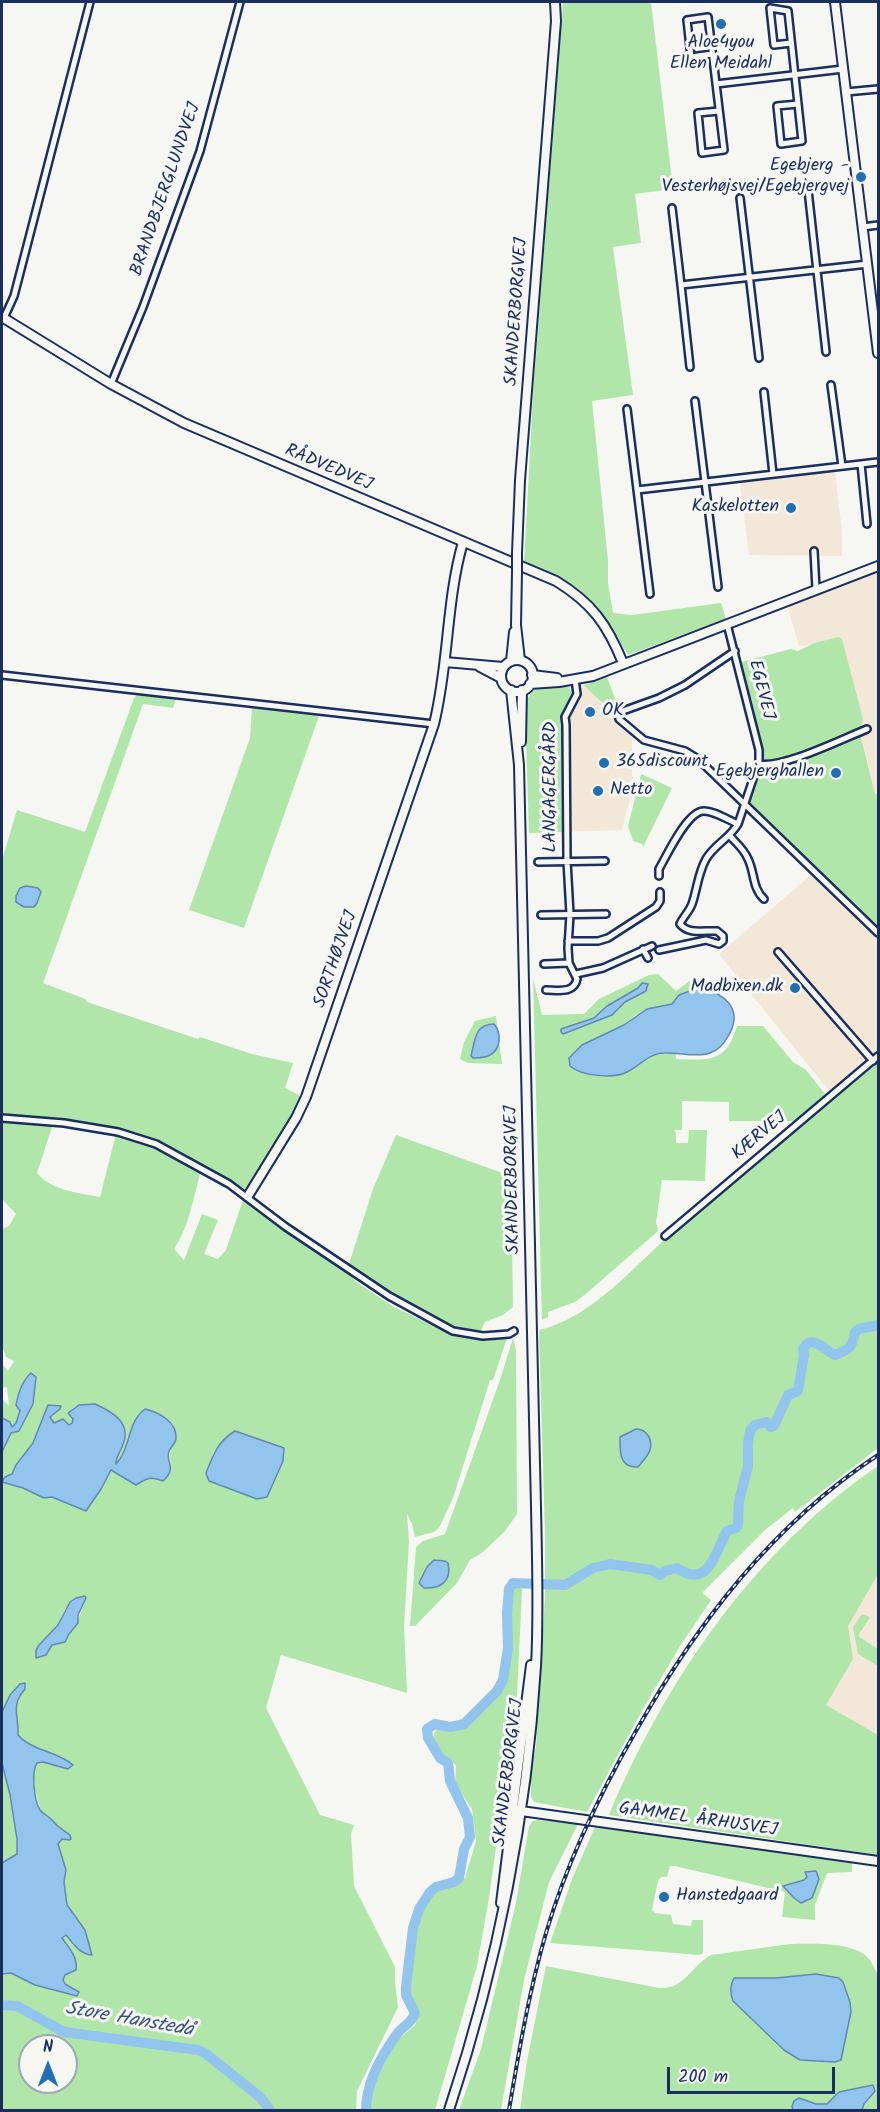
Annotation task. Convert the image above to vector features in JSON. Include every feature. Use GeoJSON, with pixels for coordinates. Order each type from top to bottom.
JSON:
{"type":"FeatureCollection","features":[{"type":"Feature","properties":{"kind":"main road","name":"SKANDERBORGVEJ"},"geometry":{"type":"LineString","coordinates":[[511,661],[516,625],[520,480],[556,21],[555,2]]}},
{"type":"Feature","properties":{"kind":"main road"},"geometry":{"type":"LineString","coordinates":[[835,2],[879,353]]}},
{"type":"Feature","properties":{"kind":"main road","name":"RÅDVEDVEJ"},"geometry":{"type":"LineString","coordinates":[[3,318],[111,384],[184,423],[556,581],[587,603],[603,621],[623,663]]}},
{"type":"Feature","properties":{"kind":"main road","name":"SORTHØJVEJ"},"geometry":{"type":"LineString","coordinates":[[248,1196],[296,1118],[306,1097],[434,724],[441,696],[454,578],[463,542]]}},
{"type":"Feature","properties":{"kind":"main road"},"geometry":{"type":"LineString","coordinates":[[530,684],[532,675],[529,665],[520,660],[511,661],[503,668],[501,678],[504,686],[512,690],[522,690],[530,684],[593,676],[879,566]]}},
{"type":"Feature","properties":{"kind":"main road","name":"SKANDERBORGVEJ"},"geometry":{"type":"LineString","coordinates":[[516,625],[520,660]]}},
{"type":"Feature","properties":{"kind":"main road"},"geometry":{"type":"LineString","coordinates":[[445,662],[503,668]]}},
{"type":"Feature","properties":{"kind":"main road"},"geometry":{"type":"LineString","coordinates":[[476,665],[501,678]]}},
{"type":"Feature","properties":{"kind":"main road"},"geometry":{"type":"LineString","coordinates":[[532,675],[564,680]]}},
{"type":"Feature","properties":{"kind":"main road","name":"SKANDERBORGVEJ"},"geometry":{"type":"LineString","coordinates":[[449,2110],[494,1953],[534,1698],[538,1611],[519,765],[512,690]]}},
{"type":"Feature","properties":{"kind":"main road","name":"SKANDERBORGVEJ"},"geometry":{"type":"LineString","coordinates":[[519,765],[522,690]]}},
{"type":"Feature","properties":{"kind":"main road","name":"GAMMEL ÅRHUSVEJ"},"geometry":{"type":"LineString","coordinates":[[518,1811],[879,1861]]}},
{"type":"Feature","properties":{"kind":"street"},"geometry":{"type":"LineString","coordinates":[[3,318],[14,296],[90,2]]}},
{"type":"Feature","properties":{"kind":"street","name":"BRANDBJERGLUNDVEJ"},"geometry":{"type":"LineString","coordinates":[[111,384],[143,308],[200,151],[240,2]]}},
{"type":"Feature","properties":{"kind":"street"},"geometry":{"type":"LineString","coordinates":[[791,43],[774,45],[770,8],[788,11],[802,141],[781,144],[777,106],[798,104]]}},
{"type":"Feature","properties":{"kind":"street"},"geometry":{"type":"LineString","coordinates":[[712,54],[691,57],[687,20],[708,18],[724,150],[702,153],[698,113],[719,111]]}},
{"type":"Feature","properties":{"kind":"street"},"geometry":{"type":"LineString","coordinates":[[716,84],[843,69]]}},
{"type":"Feature","properties":{"kind":"street"},"geometry":{"type":"LineString","coordinates":[[846,92],[879,88]]}},
{"type":"Feature","properties":{"kind":"street"},"geometry":{"type":"LineString","coordinates":[[808,190],[826,352]]}},
{"type":"Feature","properties":{"kind":"street"},"geometry":{"type":"LineString","coordinates":[[740,198],[759,358]]}},
{"type":"Feature","properties":{"kind":"street"},"geometry":{"type":"LineString","coordinates":[[672,208],[690,367]]}},
{"type":"Feature","properties":{"kind":"street"},"geometry":{"type":"LineString","coordinates":[[863,227],[879,225]]}},
{"type":"Feature","properties":{"kind":"street"},"geometry":{"type":"LineString","coordinates":[[681,285],[868,264]]}},
{"type":"Feature","properties":{"kind":"street"},"geometry":{"type":"LineString","coordinates":[[831,385],[842,466]]}},
{"type":"Feature","properties":{"kind":"street"},"geometry":{"type":"LineString","coordinates":[[764,392],[772,474]]}},
{"type":"Feature","properties":{"kind":"street"},"geometry":{"type":"LineString","coordinates":[[695,401],[718,586]]}},
{"type":"Feature","properties":{"kind":"street"},"geometry":{"type":"LineString","coordinates":[[627,410],[650,594]]}},
{"type":"Feature","properties":{"kind":"street"},"geometry":{"type":"LineString","coordinates":[[637,490],[879,462]]}},
{"type":"Feature","properties":{"kind":"street"},"geometry":{"type":"LineString","coordinates":[[861,464],[867,524]]}},
{"type":"Feature","properties":{"kind":"street"},"geometry":{"type":"LineString","coordinates":[[814,551],[816,589]]}},
{"type":"Feature","properties":{"kind":"street","name":"EGEVEJ"},"geometry":{"type":"LineString","coordinates":[[659,950],[706,940],[717,944],[723,943],[723,936],[717,931],[690,931],[680,924],[689,913],[693,903],[706,859],[730,836],[738,824],[759,764],[759,750],[728,624]]}},
{"type":"Feature","properties":{"kind":"street"},"geometry":{"type":"LineString","coordinates":[[735,651],[685,685],[659,698],[620,712],[618,716],[621,722],[644,740],[692,754],[879,933]]}},
{"type":"Feature","properties":{"kind":"street"},"geometry":{"type":"LineString","coordinates":[[2,675],[434,724]]}},
{"type":"Feature","properties":{"kind":"street","name":"LANGAGERGÅRD"},"geometry":{"type":"LineString","coordinates":[[575,679],[577,694],[566,717],[567,861],[570,914],[568,941],[569,963],[576,974]]}},
{"type":"Feature","properties":{"kind":"street"},"geometry":{"type":"LineString","coordinates":[[759,764],[765,765],[802,756],[867,729]]}},
{"type":"Feature","properties":{"kind":"street"},"geometry":{"type":"LineString","coordinates":[[659,876],[659,869],[664,860],[686,823],[695,813],[706,810],[738,824]]}},
{"type":"Feature","properties":{"kind":"street"},"geometry":{"type":"LineString","coordinates":[[730,836],[747,856],[759,895],[764,899]]}},
{"type":"Feature","properties":{"kind":"street"},"geometry":{"type":"LineString","coordinates":[[596,861],[596,869]]}},
{"type":"Feature","properties":{"kind":"street","name":"LANGAGERGÅRD"},"geometry":{"type":"LineString","coordinates":[[538,862],[605,861]]}},
{"type":"Feature","properties":{"kind":"street"},"geometry":{"type":"LineString","coordinates":[[568,941],[591,942],[608,938],[656,907],[660,901],[660,892]]}},
{"type":"Feature","properties":{"kind":"street"},"geometry":{"type":"LineString","coordinates":[[541,915],[606,914]]}},
{"type":"Feature","properties":{"kind":"street"},"geometry":{"type":"LineString","coordinates":[[546,990],[571,989],[577,983],[576,974],[603,968],[652,946]]}},
{"type":"Feature","properties":{"kind":"street"},"geometry":{"type":"LineString","coordinates":[[644,950],[648,958]]}},
{"type":"Feature","properties":{"kind":"street","name":"KÆRVEJ"},"geometry":{"type":"LineString","coordinates":[[665,1236],[876,1058],[778,952]]}},
{"type":"Feature","properties":{"kind":"street"},"geometry":{"type":"LineString","coordinates":[[544,964],[569,963]]}},
{"type":"Feature","properties":{"kind":"street"},"geometry":{"type":"LineString","coordinates":[[2,1118],[64,1123],[138,1138],[193,1163],[248,1196],[286,1227],[389,1296],[453,1331],[483,1336],[509,1334],[514,1331]]}},
{"type":"Feature","properties":{"kind":"shaded area","name":"Kaskelotten"},"geometry":{"type":"Polygon","coordinates":[[[835,471],[842,532],[842,556],[749,555],[740,483],[835,471]]]}},
{"type":"Feature","properties":{"kind":"shaded area"},"geometry":{"type":"Polygon","coordinates":[[[878,569],[878,794],[875,794],[838,637],[799,647],[787,604],[878,569]]]}},
{"type":"Feature","properties":{"kind":"shaded area"},"geometry":{"type":"Polygon","coordinates":[[[583,685],[608,709],[608,715],[632,737],[632,775],[635,780],[622,830],[563,832],[562,713],[573,694],[583,685]]]}},
{"type":"Feature","properties":{"kind":"shaded area"},"geometry":{"type":"Polygon","coordinates":[[[812,874],[878,937],[878,1059],[833,1096],[719,954],[812,874]]]}},
{"type":"Feature","properties":{"kind":"shaded area"},"geometry":{"type":"Polygon","coordinates":[[[878,1556],[878,1753],[812,1716],[842,1623],[878,1556]]]}},
{"type":"Feature","properties":{"kind":"green space"},"geometry":{"type":"Polygon","coordinates":[[[563,2],[651,2],[673,189],[635,194],[641,243],[613,247],[633,395],[592,401],[608,561],[608,583],[613,613],[632,615],[721,603],[726,619],[628,655],[610,625],[578,589],[524,563],[533,396],[563,2]]]}},
{"type":"Feature","properties":{"kind":"green space"},"geometry":{"type":"Polygon","coordinates":[[[838,637],[842,639],[863,719],[860,733],[875,794],[878,794],[878,928],[750,805],[749,800],[762,767],[764,752],[741,662],[791,649],[798,651],[814,643],[838,637]]]}},
{"type":"Feature","properties":{"kind":"green space"},"geometry":{"type":"Polygon","coordinates":[[[607,677],[618,707],[609,709],[583,685],[607,677]]]}},
{"type":"Feature","properties":{"kind":"green space"},"geometry":{"type":"Polygon","coordinates":[[[567,684],[573,694],[562,713],[563,832],[529,833],[525,708],[527,700],[530,694],[540,688],[567,684]]]}},
{"type":"Feature","properties":{"kind":"green space"},"geometry":{"type":"Polygon","coordinates":[[[139,692],[176,697],[173,708],[143,704],[43,983],[85,999],[87,1002],[198,1039],[200,1037],[252,1054],[293,1063],[285,1088],[302,1097],[293,1117],[248,1189],[184,1154],[120,1129],[61,1119],[2,1115],[2,860],[17,810],[85,832],[134,698],[139,692]]]}},
{"type":"Feature","properties":{"kind":"green space"},"geometry":{"type":"Polygon","coordinates":[[[252,708],[319,716],[244,928],[189,910],[250,738],[252,708]]]}},
{"type":"Feature","properties":{"kind":"green space"},"geometry":{"type":"Polygon","coordinates":[[[641,774],[672,788],[643,847],[642,844],[633,841],[628,826],[641,774]]]}},
{"type":"Feature","properties":{"kind":"green space"},"geometry":{"type":"Polygon","coordinates":[[[658,974],[676,991],[691,980],[713,983],[708,990],[698,988],[679,995],[672,1004],[636,1015],[624,1025],[582,1045],[569,1058],[590,1074],[624,1074],[657,1054],[676,1054],[676,1059],[715,1057],[728,1047],[737,1026],[763,1026],[793,1062],[806,1070],[825,1094],[796,1121],[729,1121],[729,1102],[682,1101],[682,1130],[674,1130],[676,1143],[688,1143],[689,1130],[707,1130],[705,1181],[662,1180],[656,1222],[658,1231],[587,1293],[575,1302],[548,1312],[548,1317],[542,1320],[533,978],[542,1015],[584,1014],[599,999],[649,975],[658,974]]]}},
{"type":"Feature","properties":{"kind":"green space"},"geometry":{"type":"Polygon","coordinates":[[[496,1016],[502,1064],[468,1063],[460,1059],[464,1042],[475,1021],[496,1016]]]}},
{"type":"Feature","properties":{"kind":"green space"},"geometry":{"type":"Polygon","coordinates":[[[878,1059],[878,1448],[795,1512],[793,1508],[765,1530],[702,1593],[711,1600],[680,1646],[644,1707],[587,1812],[534,1802],[531,1797],[531,1772],[536,1747],[545,1597],[539,1330],[559,1323],[595,1303],[673,1232],[878,1059]]]}},
{"type":"Feature","properties":{"kind":"green space"},"geometry":{"type":"Polygon","coordinates":[[[2,1120],[53,1124],[37,1173],[57,1187],[100,1197],[116,1134],[154,1147],[201,1170],[187,1221],[174,1249],[184,1260],[202,1214],[218,1220],[204,1254],[218,1259],[226,1250],[244,1197],[346,1270],[355,1281],[392,1306],[457,1337],[487,1341],[507,1338],[493,1380],[490,1380],[453,1498],[439,1528],[434,1532],[415,1537],[407,1514],[409,1542],[404,1626],[407,1693],[281,1655],[266,1708],[320,1815],[354,1825],[351,1834],[354,1886],[395,1967],[398,2007],[357,2091],[356,2110],[2,2110],[2,1974],[11,1973],[35,1985],[77,1996],[75,1989],[65,1984],[63,1980],[65,1975],[72,1973],[72,1952],[62,1938],[66,1935],[74,1946],[85,1930],[67,1905],[63,1882],[66,1870],[58,1844],[62,1839],[52,1819],[41,1811],[35,1790],[33,1769],[37,1763],[43,1762],[68,1769],[44,1751],[23,1741],[18,1735],[16,1706],[25,1689],[20,1684],[10,1695],[2,1712],[2,1482],[2,1452],[11,1433],[19,1431],[33,1404],[36,1377],[31,1373],[25,1378],[16,1405],[20,1411],[12,1427],[2,1418],[2,1399],[9,1406],[7,1387],[2,1388],[2,1364],[8,1371],[14,1361],[6,1357],[2,1346],[2,1229],[9,1226],[16,1214],[2,1199],[2,1120]],[[48,1405],[33,1443],[12,1474],[5,1477],[2,1482],[23,1488],[44,1498],[52,1497],[86,1511],[111,1469],[135,1485],[149,1478],[158,1479],[171,1464],[170,1453],[175,1430],[169,1421],[163,1418],[139,1413],[123,1453],[115,1465],[116,1456],[123,1446],[73,1419],[69,1425],[54,1423],[50,1418],[60,1409],[48,1405]],[[235,1432],[214,1451],[206,1473],[209,1481],[267,1497],[283,1461],[253,1438],[235,1432]],[[86,1599],[65,1609],[58,1625],[36,1650],[36,1658],[46,1655],[52,1645],[63,1643],[78,1619],[86,1599]]]}},
{"type":"Feature","properties":{"kind":"green space"},"geometry":{"type":"Polygon","coordinates":[[[396,1135],[511,1176],[513,1307],[503,1315],[485,1322],[480,1332],[448,1323],[412,1306],[349,1264],[373,1189],[396,1135]]]}},
{"type":"Feature","properties":{"kind":"green space"},"geometry":{"type":"Polygon","coordinates":[[[513,1338],[516,1351],[517,1514],[505,1531],[483,1552],[470,1560],[457,1583],[415,1626],[410,1626],[416,1547],[423,1541],[445,1534],[513,1338]]]}},
{"type":"Feature","properties":{"kind":"green space"},"geometry":{"type":"Polygon","coordinates":[[[878,1466],[878,1574],[848,1626],[853,1659],[826,1705],[878,1735],[878,1855],[609,1815],[658,1715],[687,1667],[719,1621],[754,1577],[792,1537],[833,1500],[878,1466]]]}},
{"type":"Feature","properties":{"kind":"green space"},"geometry":{"type":"Polygon","coordinates":[[[513,1586],[520,1586],[522,1590],[517,1695],[489,1898],[477,1966],[435,2110],[370,2110],[372,2087],[396,2041],[415,2025],[419,2013],[411,1994],[411,1977],[415,1936],[422,1910],[429,1898],[440,1889],[458,1884],[465,1878],[476,1841],[472,1809],[455,1784],[456,1766],[450,1759],[439,1755],[433,1737],[436,1730],[458,1727],[471,1722],[502,1692],[507,1682],[512,1629],[510,1591],[513,1586]]]}},
{"type":"Feature","properties":{"kind":"green space"},"geometry":{"type":"Polygon","coordinates":[[[862,1614],[870,1617],[858,1636],[878,1649],[878,1666],[858,1654],[853,1627],[862,1614]]]}},
{"type":"Feature","properties":{"kind":"green space"},"geometry":{"type":"Polygon","coordinates":[[[2,1763],[13,1808],[17,1842],[17,1854],[4,1864],[2,1863],[2,1763]]]}},
{"type":"Feature","properties":{"kind":"green space"},"geometry":{"type":"Polygon","coordinates":[[[533,1821],[578,1824],[549,1882],[524,1980],[501,2110],[459,2110],[481,2049],[516,1903],[529,1826],[533,1821]]]}},
{"type":"Feature","properties":{"kind":"green space"},"geometry":{"type":"Polygon","coordinates":[[[595,1827],[852,1862],[852,1872],[827,1873],[815,1905],[815,1920],[782,1917],[785,1892],[670,1866],[667,1877],[661,1877],[658,1881],[652,1910],[655,1913],[671,1915],[673,1924],[691,1926],[692,1920],[703,1920],[703,1953],[700,1955],[550,1943],[572,1879],[595,1827]]]}},
{"type":"Feature","properties":{"kind":"green space"},"geometry":{"type":"Polygon","coordinates":[[[790,1944],[821,1944],[853,1949],[869,1959],[878,1976],[878,2110],[862,2110],[864,2104],[869,2100],[873,2085],[839,2092],[827,2104],[816,2104],[799,2098],[792,2106],[793,2110],[520,2110],[527,2061],[546,1966],[668,1988],[681,1981],[711,1955],[790,1944]],[[816,1974],[776,1978],[734,1978],[731,1994],[733,2001],[784,2050],[816,1974]]]}},
{"type":"Feature","properties":{"kind":"water"},"geometry":{"type":"Polygon","coordinates":[[[26,886],[38,888],[41,892],[34,907],[24,907],[16,902],[20,888],[26,886]]]}},
{"type":"Feature","properties":{"kind":"water"},"geometry":{"type":"Polygon","coordinates":[[[642,983],[648,984],[646,991],[625,1002],[612,1015],[563,1034],[561,1032],[561,1029],[594,1018],[607,1006],[638,988],[642,983]]]}},
{"type":"Feature","properties":{"kind":"water"},"geometry":{"type":"Polygon","coordinates":[[[698,988],[717,994],[730,1004],[733,1011],[732,1028],[724,1043],[715,1051],[699,1055],[659,1054],[649,1057],[627,1072],[606,1076],[589,1074],[570,1066],[569,1058],[582,1045],[624,1025],[647,1009],[672,1004],[679,995],[698,988]]]}},
{"type":"Feature","properties":{"kind":"water"},"geometry":{"type":"Polygon","coordinates":[[[494,1024],[498,1031],[498,1047],[488,1056],[473,1058],[471,1056],[479,1030],[494,1024]]]}},
{"type":"Feature","properties":{"kind":"water"},"geometry":{"type":"Polygon","coordinates":[[[31,1373],[36,1377],[33,1404],[19,1431],[11,1433],[2,1452],[2,1418],[10,1422],[12,1427],[16,1423],[20,1411],[16,1405],[18,1396],[31,1373]]]}},
{"type":"Feature","properties":{"kind":"water"},"geometry":{"type":"Polygon","coordinates":[[[95,1404],[114,1415],[123,1425],[125,1439],[116,1464],[121,1458],[135,1421],[145,1409],[161,1415],[170,1423],[176,1433],[176,1439],[168,1455],[170,1472],[163,1481],[149,1478],[136,1485],[111,1470],[86,1511],[52,1497],[44,1498],[23,1488],[2,1482],[5,1477],[12,1474],[33,1443],[48,1405],[61,1406],[50,1417],[54,1423],[63,1419],[69,1425],[73,1419],[68,1413],[79,1405],[95,1404]]]}},
{"type":"Feature","properties":{"kind":"water"},"geometry":{"type":"Polygon","coordinates":[[[636,1429],[646,1433],[651,1446],[638,1467],[632,1467],[627,1465],[622,1458],[620,1437],[636,1429]]]}},
{"type":"Feature","properties":{"kind":"water"},"geometry":{"type":"Polygon","coordinates":[[[235,1431],[284,1448],[283,1461],[267,1497],[257,1499],[209,1481],[206,1473],[214,1454],[224,1439],[235,1431]]]}},
{"type":"Feature","properties":{"kind":"water"},"geometry":{"type":"Polygon","coordinates":[[[434,1560],[448,1563],[447,1579],[435,1587],[424,1588],[419,1583],[427,1567],[434,1560]]]}},
{"type":"Feature","properties":{"kind":"water"},"geometry":{"type":"Polygon","coordinates":[[[85,1596],[78,1615],[78,1623],[65,1642],[52,1645],[46,1655],[36,1658],[39,1645],[58,1625],[70,1602],[85,1596]]]}},
{"type":"Feature","properties":{"kind":"water"},"geometry":{"type":"Polygon","coordinates":[[[25,1683],[25,1689],[16,1706],[18,1735],[30,1744],[67,1760],[73,1765],[68,1769],[43,1762],[37,1763],[34,1786],[40,1810],[70,1835],[71,1839],[62,1839],[58,1844],[66,1870],[64,1882],[67,1905],[85,1930],[92,1955],[81,1951],[66,1935],[62,1938],[76,1961],[76,1970],[65,1975],[63,1980],[65,1984],[79,1992],[77,1996],[35,1985],[11,1973],[2,1974],[2,1863],[17,1854],[17,1839],[2,1763],[2,1712],[10,1695],[20,1684],[25,1683]]]}},
{"type":"Feature","properties":{"kind":"water"},"geometry":{"type":"Polygon","coordinates":[[[816,1871],[819,1879],[812,1898],[801,1903],[783,1886],[804,1880],[807,1877],[805,1872],[816,1871]]]}},
{"type":"Feature","properties":{"kind":"water"},"geometry":{"type":"Polygon","coordinates":[[[816,1974],[839,1978],[843,1982],[850,2002],[851,2012],[841,2060],[835,2062],[800,2060],[784,2050],[733,2001],[731,1995],[734,1978],[776,1978],[816,1974]]]}},
{"type":"Feature","properties":{"kind":"water"},"geometry":{"type":"Polygon","coordinates":[[[873,2085],[875,2091],[862,2110],[793,2110],[794,2101],[799,2098],[816,2104],[827,2104],[839,2092],[873,2085]]]}},
{"type":"Feature","properties":{"kind":"waterway"},"geometry":{"type":"LineString","coordinates":[[366,2110],[369,2089],[380,2060],[397,2034],[415,2013],[406,1995],[406,1987],[413,1928],[419,1909],[436,1887],[454,1882],[459,1878],[464,1849],[470,1837],[468,1818],[450,1781],[448,1763],[440,1758],[428,1738],[427,1729],[435,1724],[450,1727],[464,1724],[497,1691],[503,1680],[508,1648],[509,1589],[513,1583],[565,1585],[593,1568],[610,1564],[652,1570],[660,1575],[677,1568],[688,1574],[696,1575],[703,1572],[714,1558],[727,1531],[738,1525],[739,1501],[748,1466],[750,1431],[755,1425],[767,1422],[771,1427],[774,1426],[788,1395],[798,1391],[803,1349],[810,1342],[818,1344],[835,1355],[849,1347],[853,1342],[855,1332],[859,1329],[878,1325]]}},
{"type":"Feature","properties":{"kind":"waterway","name":"Store Hanstedå"},"geometry":{"type":"LineString","coordinates":[[2,2005],[17,2006],[64,2032],[198,2050],[205,2053],[260,2097],[270,2110]]}},
{"type":"Feature","properties":{"kind":"railway"},"geometry":{"type":"LineString","coordinates":[[509,2110],[529,1999],[554,1907],[585,1829],[622,1755],[685,1652],[740,1578],[804,1512],[878,1455]]}},
{"type":"Feature","properties":{"kind":"place","name":"Aloe4you Ellen Meidahl"},"geometry":{"type":"Point","coordinates":[721,24]}},
{"type":"Feature","properties":{"kind":"place","name":"Egebjerg - Vesterhøjsvej/Egebjergvej"},"geometry":{"type":"Point","coordinates":[861,177]}},
{"type":"Feature","properties":{"kind":"place","name":"Kaskelotten"},"geometry":{"type":"Point","coordinates":[791,508]}},
{"type":"Feature","properties":{"kind":"place","name":"OK"},"geometry":{"type":"Point","coordinates":[590,712]}},
{"type":"Feature","properties":{"kind":"place","name":"365discount"},"geometry":{"type":"Point","coordinates":[604,763]}},
{"type":"Feature","properties":{"kind":"place","name":"Egebjerghallen"},"geometry":{"type":"Point","coordinates":[836,773]}},
{"type":"Feature","properties":{"kind":"place","name":"Netto"},"geometry":{"type":"Point","coordinates":[598,791]}},
{"type":"Feature","properties":{"kind":"place","name":"Madbixen.dk"},"geometry":{"type":"Point","coordinates":[795,988]}},
{"type":"Feature","properties":{"kind":"place","name":"Hanstedgaard"},"geometry":{"type":"Point","coordinates":[664,1897]}}]}
